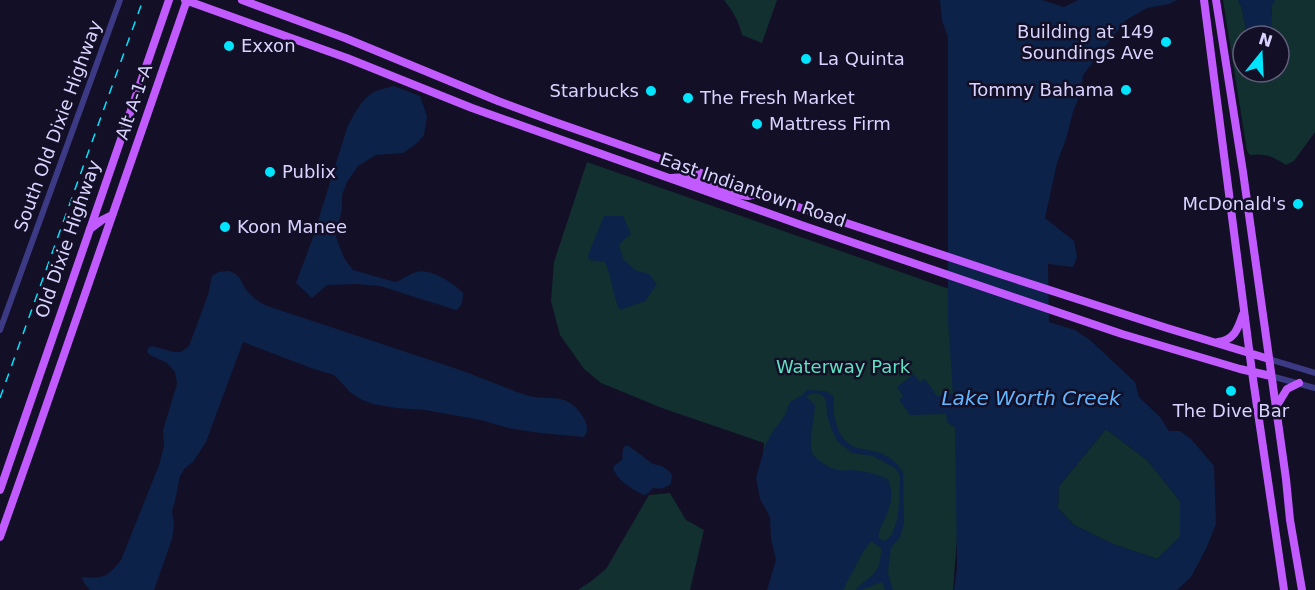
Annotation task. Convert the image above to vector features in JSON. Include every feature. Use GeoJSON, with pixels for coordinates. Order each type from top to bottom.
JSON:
{"type":"FeatureCollection","features":[{"type":"Feature","properties":{"kind":"main road","name":"Old Dixie Highway"},"geometry":{"type":"LineString","coordinates":[[0,490],[169,0]]}},
{"type":"Feature","properties":{"kind":"main road","name":"East Indiantown Road"},"geometry":{"type":"LineString","coordinates":[[186,0],[347,58],[472,108],[804,226],[1161,346],[1271,376]]}},
{"type":"Feature","properties":{"kind":"main road","name":"Alt A-1-A"},"geometry":{"type":"LineString","coordinates":[[112,215],[186,0]]}},
{"type":"Feature","properties":{"kind":"main road","name":"East Indiantown Road"},"geometry":{"type":"LineString","coordinates":[[242,0],[498,101],[760,194],[1167,328],[1269,359]]}},
{"type":"Feature","properties":{"kind":"main road"},"geometry":{"type":"LineString","coordinates":[[1204,0],[1252,372],[1284,590]]}},
{"type":"Feature","properties":{"kind":"main road"},"geometry":{"type":"LineString","coordinates":[[1216,0],[1243,172],[1290,520],[1302,590]]}},
{"type":"Feature","properties":{"kind":"main road"},"geometry":{"type":"LineString","coordinates":[[347,58],[353,42]]}},
{"type":"Feature","properties":{"kind":"main road"},"geometry":{"type":"LineString","coordinates":[[668,178],[695,179],[741,195],[760,194]]}},
{"type":"Feature","properties":{"kind":"main road","name":"Old Dixie Highway"},"geometry":{"type":"LineString","coordinates":[[0,537],[112,215]]}},
{"type":"Feature","properties":{"kind":"main road"},"geometry":{"type":"LineString","coordinates":[[88,232],[112,215]]}},
{"type":"Feature","properties":{"kind":"main road"},"geometry":{"type":"LineString","coordinates":[[1215,343],[1234,336],[1244,312]]}},
{"type":"Feature","properties":{"kind":"main road"},"geometry":{"type":"LineString","coordinates":[[1276,408],[1287,389],[1299,382]]}},
{"type":"Feature","properties":{"kind":"street","name":"South Old Dixie Highway"},"geometry":{"type":"LineString","coordinates":[[0,330],[120,0]]}},
{"type":"Feature","properties":{"kind":"street","name":"East Indiantown Road"},"geometry":{"type":"LineString","coordinates":[[1269,359],[1315,373]]}},
{"type":"Feature","properties":{"kind":"street","name":"East Indiantown Road"},"geometry":{"type":"LineString","coordinates":[[1271,376],[1315,388]]}},
{"type":"Feature","properties":{"kind":"green space"},"geometry":{"type":"Polygon","coordinates":[[[724,0],[777,0],[762,43],[742,35],[735,17],[724,0]]]}},
{"type":"Feature","properties":{"kind":"green space"},"geometry":{"type":"Polygon","coordinates":[[[1223,0],[1238,0],[1245,24],[1231,24],[1231,50],[1223,0]]]}},
{"type":"Feature","properties":{"kind":"green space"},"geometry":{"type":"Polygon","coordinates":[[[1275,0],[1315,0],[1315,132],[1294,161],[1286,165],[1270,156],[1250,155],[1247,151],[1236,84],[1291,84],[1291,24],[1271,24],[1272,5],[1275,0]]]}},
{"type":"Feature","properties":{"kind":"green space","name":"Waterway Park"},"geometry":{"type":"Polygon","coordinates":[[[587,162],[949,289],[960,500],[953,590],[772,590],[779,555],[766,502],[762,472],[764,443],[662,408],[601,383],[584,369],[560,335],[551,301],[554,262],[587,162]]]}},
{"type":"Feature","properties":{"kind":"green space"},"geometry":{"type":"Polygon","coordinates":[[[1106,429],[1147,460],[1180,501],[1180,537],[1157,559],[1113,544],[1074,525],[1058,508],[1059,486],[1106,429]]]}},
{"type":"Feature","properties":{"kind":"green space"},"geometry":{"type":"Polygon","coordinates":[[[670,493],[686,520],[704,530],[690,590],[578,590],[606,569],[649,495],[670,493]]]}},
{"type":"Feature","properties":{"kind":"water","name":"Lake Worth Creek"},"geometry":{"type":"Polygon","coordinates":[[[940,0],[1042,0],[1064,7],[1078,0],[1177,0],[1169,4],[1147,8],[1126,20],[1083,75],[1081,92],[1057,163],[1045,218],[1074,241],[1077,257],[1073,267],[1048,264],[1049,322],[1075,330],[1090,340],[1135,382],[1139,397],[1160,417],[1169,431],[1180,431],[1191,439],[1214,466],[1216,524],[1191,577],[1177,590],[954,590],[957,569],[955,428],[947,422],[946,414],[910,415],[899,400],[903,396],[897,387],[914,374],[920,382],[925,379],[937,396],[953,394],[948,320],[948,37],[942,21],[940,0]],[[1106,429],[1059,486],[1058,508],[1074,525],[1113,544],[1157,559],[1180,537],[1180,501],[1147,460],[1106,429]]]}},
{"type":"Feature","properties":{"kind":"water"},"geometry":{"type":"Polygon","coordinates":[[[1238,0],[1275,0],[1272,5],[1271,24],[1245,24],[1238,0]]]}},
{"type":"Feature","properties":{"kind":"water"},"geometry":{"type":"Polygon","coordinates":[[[394,86],[420,96],[427,116],[424,135],[403,153],[376,155],[358,166],[347,182],[342,195],[342,208],[336,237],[344,258],[353,270],[395,282],[422,271],[435,274],[448,281],[463,293],[462,303],[456,310],[380,286],[356,284],[327,285],[312,298],[296,283],[347,128],[358,108],[369,95],[394,86]]]}},
{"type":"Feature","properties":{"kind":"water"},"geometry":{"type":"Polygon","coordinates":[[[604,216],[623,216],[631,234],[619,244],[623,259],[635,270],[649,274],[657,284],[645,301],[620,310],[605,262],[589,260],[588,255],[604,216]]]}},
{"type":"Feature","properties":{"kind":"water"},"geometry":{"type":"Polygon","coordinates":[[[229,271],[239,278],[254,298],[270,307],[457,369],[526,395],[566,401],[582,415],[587,426],[586,433],[584,437],[540,433],[425,410],[373,404],[350,392],[334,375],[243,342],[206,442],[193,462],[180,476],[172,511],[174,525],[172,539],[154,590],[90,590],[82,577],[104,576],[121,560],[159,465],[164,446],[163,430],[177,384],[175,372],[167,363],[150,355],[147,352],[148,348],[152,346],[181,352],[189,346],[208,295],[212,276],[218,272],[229,271]]]}},
{"type":"Feature","properties":{"kind":"water"},"geometry":{"type":"Polygon","coordinates":[[[807,390],[826,391],[834,397],[835,420],[845,440],[858,448],[886,456],[894,461],[903,472],[904,523],[900,537],[891,548],[888,573],[893,590],[885,590],[882,582],[855,590],[874,573],[879,564],[881,548],[871,541],[843,590],[767,590],[776,560],[771,538],[770,517],[760,499],[756,478],[765,446],[773,431],[785,415],[790,402],[807,390]],[[814,393],[806,396],[815,405],[812,452],[819,461],[835,469],[866,472],[888,479],[891,502],[879,534],[879,538],[885,541],[892,534],[897,520],[900,475],[895,468],[873,456],[852,453],[837,441],[827,414],[826,400],[822,395],[814,393]]]}},
{"type":"Feature","properties":{"kind":"water"},"geometry":{"type":"Polygon","coordinates":[[[625,446],[629,446],[653,464],[662,466],[670,472],[671,483],[662,488],[653,488],[645,495],[625,483],[613,469],[622,460],[625,446]]]}},
{"type":"Feature","properties":{"kind":"railway"},"geometry":{"type":"LineString","coordinates":[[0,398],[143,0]]}},
{"type":"Feature","properties":{"kind":"place","name":"Building at 149 Soundings Ave"},"geometry":{"type":"Point","coordinates":[1166,42]}},
{"type":"Feature","properties":{"kind":"place","name":"Exxon"},"geometry":{"type":"Point","coordinates":[229,46]}},
{"type":"Feature","properties":{"kind":"place","name":"La Quinta"},"geometry":{"type":"Point","coordinates":[806,59]}},
{"type":"Feature","properties":{"kind":"place","name":"Tommy Bahama"},"geometry":{"type":"Point","coordinates":[1126,90]}},
{"type":"Feature","properties":{"kind":"place","name":"Starbucks"},"geometry":{"type":"Point","coordinates":[651,91]}},
{"type":"Feature","properties":{"kind":"place","name":"The Fresh Market"},"geometry":{"type":"Point","coordinates":[688,98]}},
{"type":"Feature","properties":{"kind":"place","name":"Mattress Firm"},"geometry":{"type":"Point","coordinates":[757,124]}},
{"type":"Feature","properties":{"kind":"place","name":"Publix"},"geometry":{"type":"Point","coordinates":[270,172]}},
{"type":"Feature","properties":{"kind":"place","name":"McDonald's"},"geometry":{"type":"Point","coordinates":[1298,204]}},
{"type":"Feature","properties":{"kind":"place","name":"Koon Manee"},"geometry":{"type":"Point","coordinates":[225,227]}},
{"type":"Feature","properties":{"kind":"place","name":"The Dive Bar"},"geometry":{"type":"Point","coordinates":[1231,391]}}]}
